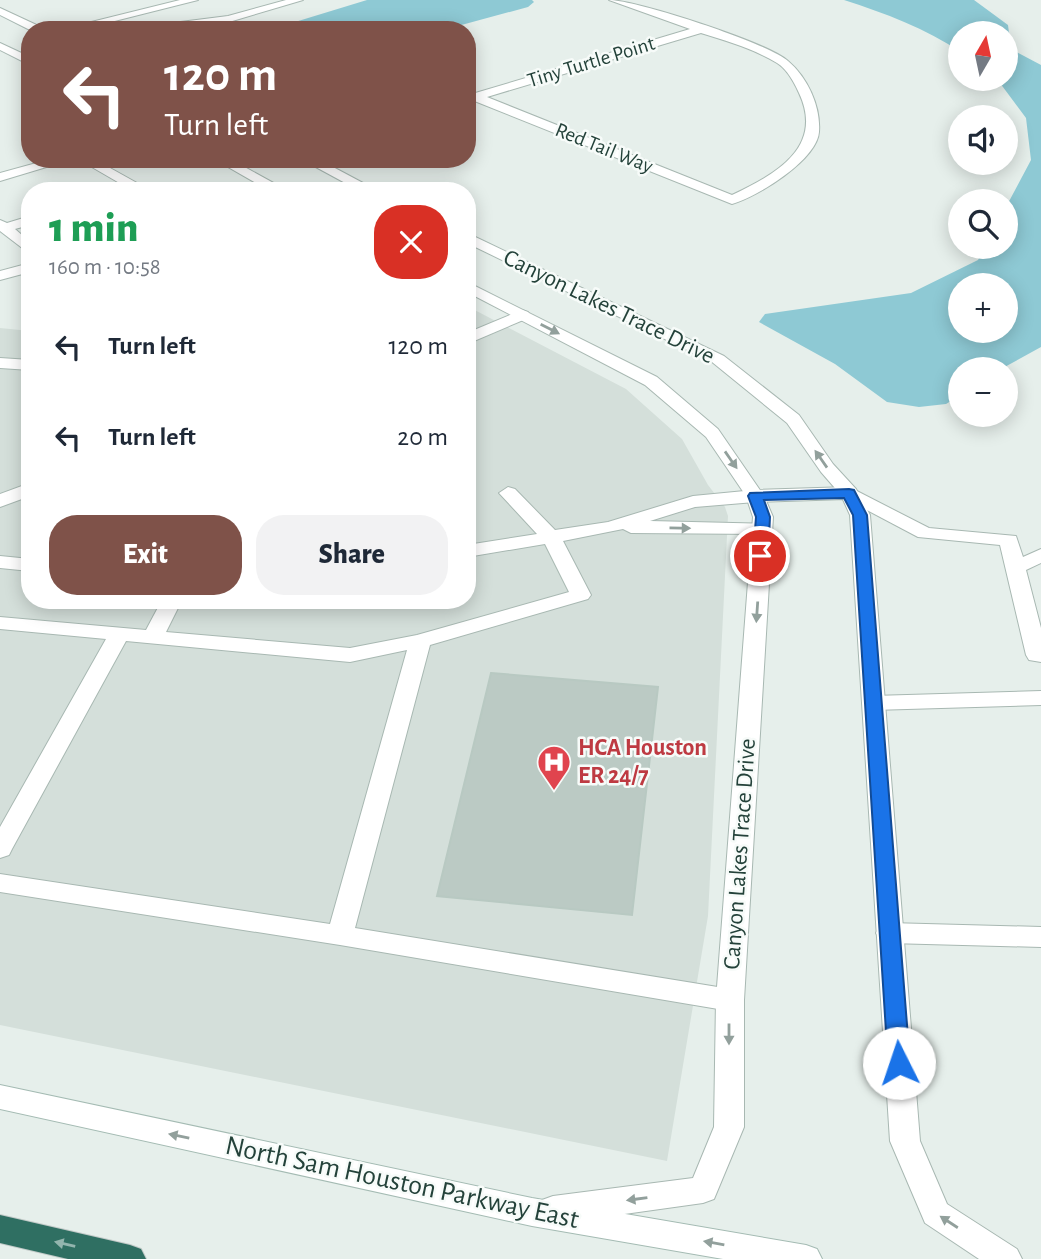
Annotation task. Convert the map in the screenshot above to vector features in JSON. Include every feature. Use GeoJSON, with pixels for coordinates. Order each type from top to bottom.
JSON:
{"type":"FeatureCollection","features":[{"type":"Feature","properties":{"kind":"highway"},"geometry":{"type":"LineString","coordinates":[[0,1228],[130,1259]]}},
{"type":"Feature","properties":{"kind":"street"},"geometry":{"type":"LineString","coordinates":[[102,21],[193,0]]}},
{"type":"Feature","properties":{"kind":"street"},"geometry":{"type":"LineString","coordinates":[[149,10],[178,21],[267,0]]}},
{"type":"Feature","properties":{"kind":"street"},"geometry":{"type":"LineString","coordinates":[[213,21],[298,0]]}},
{"type":"Feature","properties":{"kind":"street"},"geometry":{"type":"LineString","coordinates":[[614,0],[705,28]]}},
{"type":"Feature","properties":{"kind":"street"},"geometry":{"type":"LineString","coordinates":[[0,11],[21,21]]}},
{"type":"Feature","properties":{"kind":"street","name":"Tiny Turtle Point"},"geometry":{"type":"LineString","coordinates":[[476,97],[705,28]]}},
{"type":"Feature","properties":{"kind":"street","name":"Red Tail Way"},"geometry":{"type":"LineString","coordinates":[[476,97],[732,200],[766,184],[798,158],[813,134],[810,103],[800,82],[783,62],[705,28]]}},
{"type":"Feature","properties":{"kind":"street"},"geometry":{"type":"LineString","coordinates":[[0,177],[34,168]]}},
{"type":"Feature","properties":{"kind":"street"},"geometry":{"type":"LineString","coordinates":[[101,168],[128,182]]}},
{"type":"Feature","properties":{"kind":"street"},"geometry":{"type":"LineString","coordinates":[[237,168],[264,182]]}},
{"type":"Feature","properties":{"kind":"street"},"geometry":{"type":"LineString","coordinates":[[325,168],[353,182]]}},
{"type":"Feature","properties":{"kind":"street"},"geometry":{"type":"LineString","coordinates":[[2,226],[21,222]]}},
{"type":"Feature","properties":{"kind":"street"},"geometry":{"type":"LineString","coordinates":[[2,226],[21,242]]}},
{"type":"Feature","properties":{"kind":"street","name":"Canyon Lakes Trace Drive"},"geometry":{"type":"LineString","coordinates":[[476,241],[718,359],[793,419],[827,468],[849,493],[860,515],[905,1141],[936,1213],[1006,1259]]}},
{"type":"Feature","properties":{"kind":"street"},"geometry":{"type":"LineString","coordinates":[[0,276],[21,270]]}},
{"type":"Feature","properties":{"kind":"street","name":"Canyon Lakes Trace Drive"},"geometry":{"type":"LineString","coordinates":[[476,291],[651,380],[712,433],[755,496],[763,517],[730,1000],[729,1127],[703,1190],[532,1212]]}},
{"type":"Feature","properties":{"kind":"street"},"geometry":{"type":"LineString","coordinates":[[476,335],[522,314]]}},
{"type":"Feature","properties":{"kind":"street"},"geometry":{"type":"LineString","coordinates":[[0,363],[21,364]]}},
{"type":"Feature","properties":{"kind":"street"},"geometry":{"type":"LineString","coordinates":[[0,501],[21,493]]}},
{"type":"Feature","properties":{"kind":"street"},"geometry":{"type":"LineString","coordinates":[[0,623],[350,655],[420,641],[581,595],[551,537],[508,493]]}},
{"type":"Feature","properties":{"kind":"street"},"geometry":{"type":"LineString","coordinates":[[476,550],[611,527],[693,502],[755,496],[849,493],[925,533],[1009,540],[1040,660]]}},
{"type":"Feature","properties":{"kind":"street"},"geometry":{"type":"LineString","coordinates":[[611,527],[762,528]]}},
{"type":"Feature","properties":{"kind":"street"},"geometry":{"type":"LineString","coordinates":[[1016,568],[1041,555]]}},
{"type":"Feature","properties":{"kind":"street"},"geometry":{"type":"LineString","coordinates":[[0,562],[21,564]]}},
{"type":"Feature","properties":{"kind":"street"},"geometry":{"type":"LineString","coordinates":[[153,637],[167,609]]}},
{"type":"Feature","properties":{"kind":"street"},"geometry":{"type":"LineString","coordinates":[[0,849],[120,634]]}},
{"type":"Feature","properties":{"kind":"street"},"geometry":{"type":"LineString","coordinates":[[340,935],[420,641]]}},
{"type":"Feature","properties":{"kind":"street"},"geometry":{"type":"LineString","coordinates":[[873,703],[1041,698]]}},
{"type":"Feature","properties":{"kind":"street"},"geometry":{"type":"LineString","coordinates":[[0,883],[340,935],[730,1000]]}},
{"type":"Feature","properties":{"kind":"street"},"geometry":{"type":"LineString","coordinates":[[889,933],[1041,937]]}},
{"type":"Feature","properties":{"kind":"street","name":"North Sam Houston Parkway East"},"geometry":{"type":"LineString","coordinates":[[0,1097],[532,1212],[806,1259]]}},
{"type":"Feature","properties":{"kind":"shaded area"},"geometry":{"type":"Polygon","coordinates":[[[476,311],[626,389],[682,439],[728,516],[708,916],[667,1161],[0,1025],[0,328],[21,330],[21,609],[476,609],[476,311]]]}},
{"type":"Feature","properties":{"kind":"water"},"geometry":{"type":"Polygon","coordinates":[[[367,0],[534,2],[528,7],[476,21],[298,21],[367,0]]]}},
{"type":"Feature","properties":{"kind":"water"},"geometry":{"type":"Polygon","coordinates":[[[844,0],[974,0],[1003,21],[948,21],[948,44],[890,16],[844,0]]]}},
{"type":"Feature","properties":{"kind":"water"},"geometry":{"type":"Polygon","coordinates":[[[1018,53],[1041,65],[1041,347],[1018,360],[1018,357],[948,357],[948,403],[919,407],[887,402],[835,364],[759,322],[765,314],[911,293],[948,275],[948,343],[1018,343],[1018,273],[952,273],[979,259],[1018,259],[1018,189],[1016,189],[1031,160],[1026,118],[1006,91],[1018,91],[1018,53]]]}},
{"type":"Feature","properties":{"kind":"building","name":"HCA Houston ER 24/7"},"geometry":{"type":"Polygon","coordinates":[[[491,673],[658,687],[632,915],[437,896],[491,673]]]}},
{"type":"Feature","properties":{"kind":"place","name":"HCA Houston ER 24/7"},"geometry":{"type":"Point","coordinates":[554,792]}},
{"type":"Feature","properties":{"kind":"route"},"geometry":{"type":"LineString","coordinates":[[760,556],[763,517],[755,496],[849,493],[860,515],[899,1063]]}}]}
